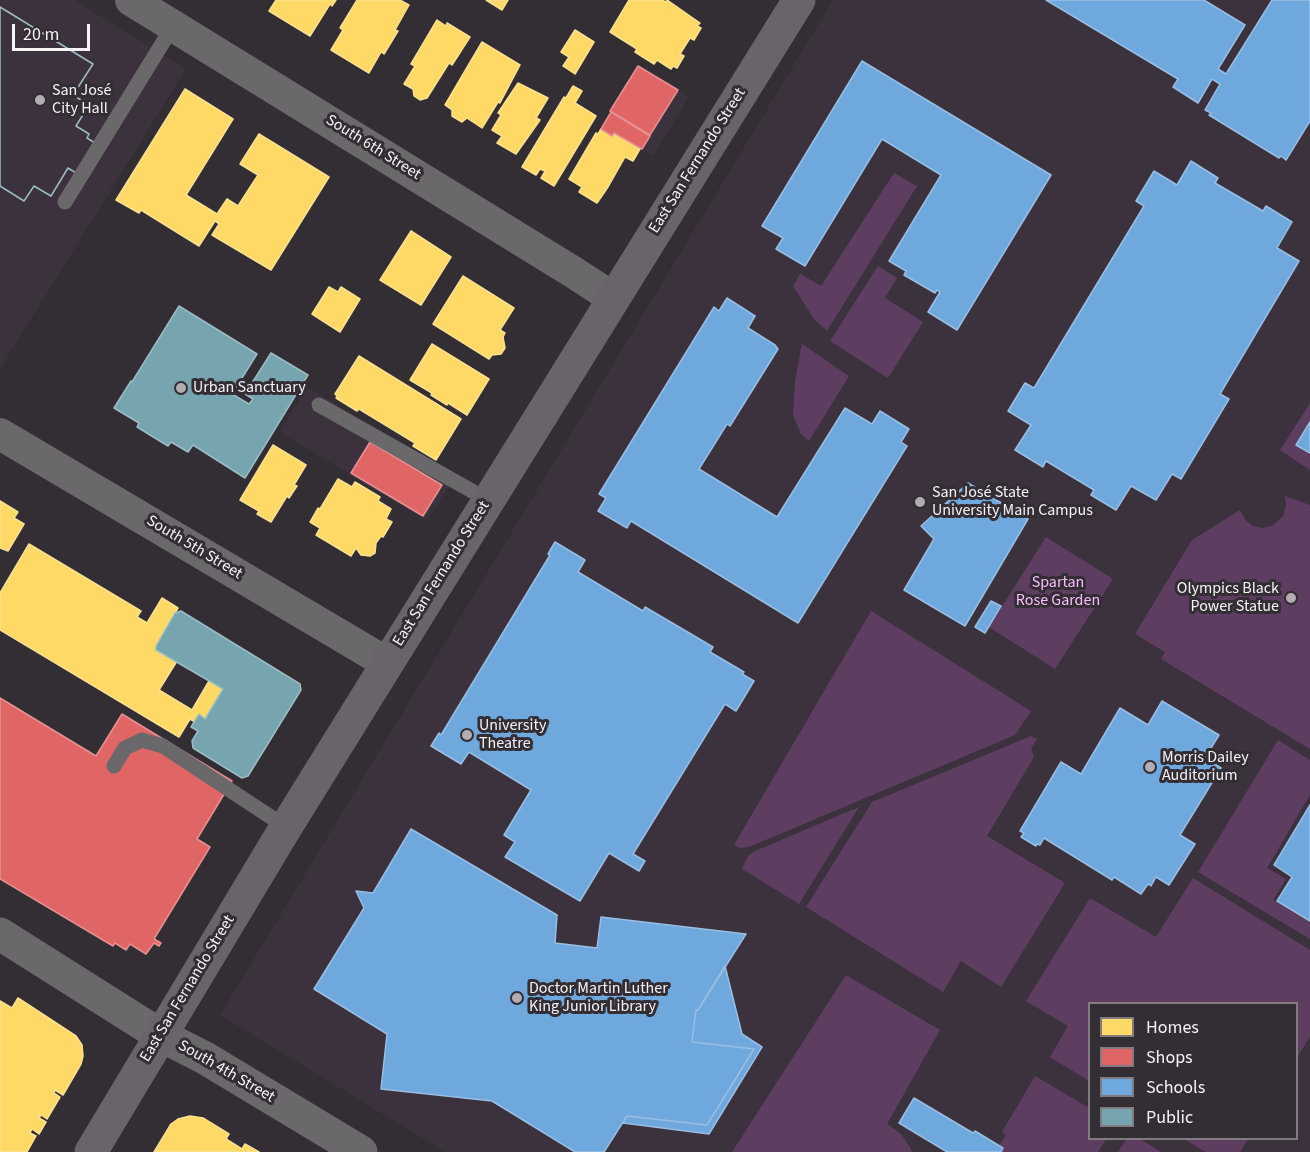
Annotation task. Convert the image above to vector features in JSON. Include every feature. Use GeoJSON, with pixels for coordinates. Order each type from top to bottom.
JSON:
{"type":"FeatureCollection","features":[{"type":"Feature","properties":{"kind":"main road","name":"East San Fernando Street"},"geometry":{"type":"LineString","coordinates":[[91,1152],[286,827],[799,0]]}},
{"type":"Feature","properties":{"kind":"street","name":"South 6th Street"},"geometry":{"type":"LineString","coordinates":[[131,0],[613,298]]}},
{"type":"Feature","properties":{"kind":"street","name":"South 5th Street"},"geometry":{"type":"LineString","coordinates":[[0,434],[387,663]]}},
{"type":"Feature","properties":{"kind":"street","name":"South 4th Street"},"geometry":{"type":"LineString","coordinates":[[0,934],[160,1035],[205,1058],[361,1152]]}},
{"type":"Feature","properties":{"kind":"lane"},"geometry":{"type":"LineString","coordinates":[[65,202],[173,26]]}},
{"type":"Feature","properties":{"kind":"lane"},"geometry":{"type":"LineString","coordinates":[[319,405],[488,500]]}},
{"type":"Feature","properties":{"kind":"lane"},"geometry":{"type":"LineString","coordinates":[[114,766],[125,748],[142,740],[163,746],[286,827]]}},
{"type":"Feature","properties":{"kind":"shaded area"},"geometry":{"type":"Polygon","coordinates":[[[0,0],[74,0],[186,69],[0,369],[0,0]]]}},
{"type":"Feature","properties":{"kind":"shaded area","name":"San José State University Main Campus"},"geometry":{"type":"Polygon","coordinates":[[[833,0],[1310,0],[1310,1152],[445,1152],[220,1015],[833,0]]]}},
{"type":"Feature","properties":{"kind":"shaded area"},"geometry":{"type":"Polygon","coordinates":[[[638,66],[689,97],[653,156],[614,133],[612,136],[600,128],[638,66]]]}},
{"type":"Feature","properties":{"kind":"shaded area"},"geometry":{"type":"Polygon","coordinates":[[[307,387],[456,476],[427,521],[280,432],[307,387]]]}},
{"type":"Feature","properties":{"kind":"green space"},"geometry":{"type":"Polygon","coordinates":[[[894,173],[917,186],[827,331],[814,319],[793,286],[800,274],[821,286],[894,173]]]}},
{"type":"Feature","properties":{"kind":"green space"},"geometry":{"type":"Polygon","coordinates":[[[878,266],[897,278],[885,298],[923,322],[888,378],[830,341],[878,266]]]}},
{"type":"Feature","properties":{"kind":"green space"},"geometry":{"type":"Polygon","coordinates":[[[802,344],[849,376],[809,441],[801,434],[793,415],[795,381],[802,344]]]}},
{"type":"Feature","properties":{"kind":"green space"},"geometry":{"type":"Polygon","coordinates":[[[1310,403],[1310,422],[1296,445],[1310,453],[1310,470],[1280,450],[1310,403]]]}},
{"type":"Feature","properties":{"kind":"green space"},"geometry":{"type":"Polygon","coordinates":[[[1285,496],[1310,505],[1310,749],[1161,659],[1165,652],[1135,634],[1192,540],[1240,510],[1246,521],[1253,526],[1262,528],[1272,526],[1283,516],[1286,506],[1285,496]]]}},
{"type":"Feature","properties":{"kind":"green space","name":"Spartan Rose Garden"},"geometry":{"type":"Polygon","coordinates":[[[1046,537],[1113,579],[1055,669],[989,627],[1046,537]]]}},
{"type":"Feature","properties":{"kind":"green space"},"geometry":{"type":"Polygon","coordinates":[[[871,611],[1031,711],[1015,735],[749,847],[740,848],[734,845],[871,611]]]}},
{"type":"Feature","properties":{"kind":"green space"},"geometry":{"type":"Polygon","coordinates":[[[1031,736],[1037,739],[1031,749],[1034,757],[987,836],[1065,883],[1001,987],[961,961],[943,992],[806,907],[872,802],[1031,736]]]}},
{"type":"Feature","properties":{"kind":"green space"},"geometry":{"type":"Polygon","coordinates":[[[1278,740],[1310,760],[1310,795],[1267,868],[1286,879],[1273,900],[1310,922],[1310,939],[1198,872],[1278,740]]]}},
{"type":"Feature","properties":{"kind":"green space"},"geometry":{"type":"Polygon","coordinates":[[[859,807],[799,904],[742,869],[748,856],[755,851],[859,807]]]}},
{"type":"Feature","properties":{"kind":"green space"},"geometry":{"type":"Polygon","coordinates":[[[1193,878],[1310,950],[1310,1036],[1298,1056],[1298,1002],[1088,1002],[1088,1080],[1050,1057],[1068,1026],[1026,1001],[1090,898],[1156,937],[1193,878]]]}},
{"type":"Feature","properties":{"kind":"green space"},"geometry":{"type":"Polygon","coordinates":[[[846,975],[940,1030],[887,1124],[901,1134],[912,1152],[732,1152],[846,975]]]}},
{"type":"Feature","properties":{"kind":"green space"},"geometry":{"type":"Polygon","coordinates":[[[1035,1076],[1088,1107],[1088,1140],[1105,1140],[1098,1152],[1000,1152],[999,1146],[1006,1135],[1002,1132],[1035,1076]]]}},
{"type":"Feature","properties":{"kind":"green space"},"geometry":{"type":"Polygon","coordinates":[[[1126,1140],[1142,1140],[1161,1152],[1118,1152],[1126,1140]]]}},
{"type":"Feature","properties":{"kind":"green space"},"geometry":{"type":"Polygon","coordinates":[[[1186,1140],[1247,1140],[1240,1152],[1206,1152],[1186,1140]]]}},
{"type":"Feature","properties":{"kind":"building: Homes"},"geometry":{"type":"Polygon","coordinates":[[[276,0],[336,0],[332,6],[330,4],[310,36],[269,11],[276,0]]]}},
{"type":"Feature","properties":{"kind":"building: Homes"},"geometry":{"type":"Polygon","coordinates":[[[357,0],[400,0],[409,5],[395,30],[398,31],[384,54],[381,52],[369,73],[331,50],[343,30],[340,28],[357,0]]]}},
{"type":"Feature","properties":{"kind":"building: Homes"},"geometry":{"type":"Polygon","coordinates":[[[486,0],[508,0],[502,10],[486,0]]]}},
{"type":"Feature","properties":{"kind":"building: Homes"},"geometry":{"type":"Polygon","coordinates":[[[629,0],[666,2],[667,0],[700,23],[697,26],[701,28],[694,40],[690,38],[680,54],[684,56],[677,68],[673,66],[671,69],[657,60],[654,64],[635,52],[637,49],[610,32],[629,0]]]}},
{"type":"Feature","properties":{"kind":"building: Homes"},"geometry":{"type":"Polygon","coordinates":[[[437,20],[446,26],[447,23],[470,37],[452,65],[449,63],[427,98],[420,100],[414,96],[413,89],[404,84],[415,66],[411,64],[437,20]]]}},
{"type":"Feature","properties":{"kind":"building: Homes"},"geometry":{"type":"Polygon","coordinates":[[[575,30],[594,42],[575,74],[563,66],[569,57],[561,52],[575,30]]]}},
{"type":"Feature","properties":{"kind":"building: Homes"},"geometry":{"type":"Polygon","coordinates":[[[482,42],[520,65],[500,103],[498,102],[482,128],[467,118],[462,122],[452,116],[452,110],[445,105],[482,42]]]}},
{"type":"Feature","properties":{"kind":"building: Homes"},"geometry":{"type":"Polygon","coordinates":[[[518,83],[548,98],[536,118],[540,120],[516,154],[497,143],[502,136],[492,130],[501,115],[498,113],[518,83]]]}},
{"type":"Feature","properties":{"kind":"building: Homes"},"geometry":{"type":"Polygon","coordinates":[[[573,86],[582,91],[575,103],[596,116],[554,186],[541,178],[545,171],[540,169],[536,175],[522,167],[573,86]]]}},
{"type":"Feature","properties":{"kind":"building: Homes"},"geometry":{"type":"Polygon","coordinates":[[[185,89],[233,119],[186,195],[217,214],[227,199],[238,206],[258,175],[240,164],[259,134],[329,177],[271,270],[212,235],[219,224],[215,221],[199,246],[141,210],[139,213],[116,200],[185,89]]]}},
{"type":"Feature","properties":{"kind":"building: Homes"},"geometry":{"type":"Polygon","coordinates":[[[601,129],[612,136],[614,133],[640,149],[633,161],[625,157],[597,203],[579,192],[582,187],[569,179],[596,133],[598,134],[601,129]]]}},
{"type":"Feature","properties":{"kind":"building: Homes"},"geometry":{"type":"Polygon","coordinates":[[[411,231],[451,257],[421,305],[380,280],[411,231]]]}},
{"type":"Feature","properties":{"kind":"building: Homes"},"geometry":{"type":"Polygon","coordinates":[[[463,276],[514,308],[500,330],[505,333],[503,337],[505,348],[501,354],[492,355],[489,359],[433,324],[463,276]]]}},
{"type":"Feature","properties":{"kind":"building: Homes"},"geometry":{"type":"Polygon","coordinates":[[[329,287],[338,292],[341,287],[360,299],[340,332],[312,314],[329,287]]]}},
{"type":"Feature","properties":{"kind":"building: Homes"},"geometry":{"type":"Polygon","coordinates":[[[432,344],[489,379],[467,415],[448,403],[447,405],[410,380],[432,344]]]}},
{"type":"Feature","properties":{"kind":"building: Homes"},"geometry":{"type":"Polygon","coordinates":[[[359,356],[461,419],[436,460],[413,446],[415,443],[359,409],[357,411],[336,398],[335,394],[359,356]]]}},
{"type":"Feature","properties":{"kind":"building: Homes"},"geometry":{"type":"Polygon","coordinates":[[[273,445],[306,465],[294,485],[297,486],[289,498],[287,496],[271,522],[257,514],[259,511],[240,500],[273,445]]]}},
{"type":"Feature","properties":{"kind":"building: Homes"},"geometry":{"type":"Polygon","coordinates":[[[338,479],[352,487],[355,482],[380,497],[378,501],[391,509],[386,519],[392,522],[383,537],[381,536],[376,543],[375,553],[370,556],[361,555],[356,548],[351,556],[316,535],[320,528],[310,522],[338,479]]]}},
{"type":"Feature","properties":{"kind":"building: Homes"},"geometry":{"type":"Polygon","coordinates":[[[0,501],[18,512],[14,518],[24,524],[8,551],[0,548],[0,501]]]}},
{"type":"Feature","properties":{"kind":"building: Homes"},"geometry":{"type":"Polygon","coordinates":[[[29,544],[141,611],[137,617],[147,623],[162,598],[178,608],[156,646],[156,650],[177,661],[159,690],[192,710],[209,681],[223,689],[205,719],[199,714],[195,722],[190,719],[179,737],[0,630],[0,593],[29,544]]]}},
{"type":"Feature","properties":{"kind":"building: Homes"},"geometry":{"type":"Polygon","coordinates":[[[18,998],[76,1036],[82,1045],[83,1056],[81,1064],[63,1095],[55,1090],[54,1093],[60,1097],[47,1119],[41,1115],[39,1118],[46,1122],[39,1134],[32,1129],[30,1133],[36,1136],[27,1152],[0,1152],[0,1001],[12,1008],[18,998]]]}},
{"type":"Feature","properties":{"kind":"building: Homes"},"geometry":{"type":"Polygon","coordinates":[[[190,1116],[203,1118],[229,1134],[226,1139],[242,1149],[245,1144],[259,1152],[154,1152],[171,1124],[178,1119],[190,1116]]]}},
{"type":"Feature","properties":{"kind":"building: Shops"},"geometry":{"type":"Polygon","coordinates":[[[638,66],[678,90],[650,135],[610,111],[638,66]]]}},
{"type":"Feature","properties":{"kind":"building: Shops"},"geometry":{"type":"Polygon","coordinates":[[[611,112],[650,136],[642,149],[614,133],[612,136],[601,129],[611,112]]]}},
{"type":"Feature","properties":{"kind":"building: Shops"},"geometry":{"type":"Polygon","coordinates":[[[370,442],[442,485],[423,516],[351,473],[370,442]]]}},
{"type":"Feature","properties":{"kind":"building: Shops"},"geometry":{"type":"Polygon","coordinates":[[[0,698],[96,756],[122,714],[232,781],[197,839],[210,847],[154,939],[161,943],[159,946],[154,943],[146,954],[130,944],[126,950],[115,943],[113,946],[0,879],[0,698]]]}},
{"type":"Feature","properties":{"kind":"building: Schools"},"geometry":{"type":"Polygon","coordinates":[[[1046,0],[1204,0],[1245,25],[1218,69],[1226,74],[1272,0],[1310,0],[1310,121],[1286,160],[1281,156],[1279,158],[1209,115],[1211,113],[1205,110],[1220,84],[1212,79],[1198,103],[1173,87],[1178,79],[1046,0]]]}},
{"type":"Feature","properties":{"kind":"building: Schools"},"geometry":{"type":"Polygon","coordinates":[[[862,61],[1051,175],[957,330],[928,312],[940,292],[937,290],[935,293],[904,275],[906,271],[889,261],[941,175],[882,139],[805,266],[776,249],[783,238],[762,226],[862,61]]]}},
{"type":"Feature","properties":{"kind":"building: Schools"},"geometry":{"type":"Polygon","coordinates":[[[1191,161],[1218,178],[1215,183],[1263,211],[1266,206],[1292,222],[1277,248],[1299,261],[1220,394],[1229,399],[1181,479],[1172,474],[1156,500],[1131,486],[1116,510],[1091,495],[1094,490],[1046,461],[1043,467],[1015,450],[1031,425],[1008,411],[1025,383],[1034,388],[1144,206],[1136,201],[1154,171],[1177,185],[1191,161]]]}},
{"type":"Feature","properties":{"kind":"building: Schools"},"geometry":{"type":"Polygon","coordinates":[[[727,298],[755,316],[748,328],[778,349],[730,426],[727,424],[699,469],[777,517],[845,408],[872,424],[880,411],[909,429],[901,442],[907,446],[798,623],[631,521],[627,528],[598,511],[606,498],[599,494],[714,307],[719,311],[727,298]]]}},
{"type":"Feature","properties":{"kind":"building: Schools"},"geometry":{"type":"Polygon","coordinates":[[[1310,422],[1310,453],[1296,445],[1310,422]]]}},
{"type":"Feature","properties":{"kind":"building: Schools"},"geometry":{"type":"Polygon","coordinates":[[[968,483],[1028,519],[965,626],[904,590],[934,539],[921,526],[968,483]]]}},
{"type":"Feature","properties":{"kind":"building: Schools"},"geometry":{"type":"Polygon","coordinates":[[[555,542],[585,560],[578,572],[643,611],[645,607],[713,647],[710,652],[744,672],[742,674],[754,681],[736,711],[725,704],[633,854],[645,861],[639,871],[609,853],[580,901],[505,857],[515,842],[504,835],[531,790],[469,752],[461,764],[431,746],[439,733],[441,735],[550,555],[548,554],[555,542]]]}},
{"type":"Feature","properties":{"kind":"building: Schools"},"geometry":{"type":"Polygon","coordinates":[[[991,601],[1001,606],[985,633],[975,627],[991,601]]]}},
{"type":"Feature","properties":{"kind":"building: Schools"},"geometry":{"type":"Polygon","coordinates":[[[1162,701],[1219,735],[1205,758],[1221,768],[1180,835],[1195,844],[1169,885],[1156,877],[1151,886],[1148,884],[1141,894],[1114,877],[1112,880],[1044,838],[1040,845],[1036,846],[1021,837],[1024,833],[1020,831],[1061,762],[1081,774],[1120,708],[1148,725],[1162,701]]]}},
{"type":"Feature","properties":{"kind":"building: Schools"},"geometry":{"type":"Polygon","coordinates":[[[1310,805],[1310,921],[1277,901],[1292,877],[1274,865],[1310,805]]]}},
{"type":"Feature","properties":{"kind":"building: Schools","name":"Doctor Martin Luther King Junior Library"},"geometry":{"type":"Polygon","coordinates":[[[411,829],[557,915],[555,943],[597,948],[601,917],[746,934],[696,1010],[692,1042],[754,1049],[707,1125],[627,1116],[604,1152],[575,1152],[492,1101],[381,1089],[387,1034],[314,989],[364,908],[356,891],[373,893],[411,829]]]}},
{"type":"Feature","properties":{"kind":"building: Schools"},"geometry":{"type":"Polygon","coordinates":[[[725,966],[742,1034],[762,1047],[709,1134],[623,1123],[627,1116],[707,1125],[754,1049],[692,1042],[696,1010],[725,966]]]}},
{"type":"Feature","properties":{"kind":"building: Schools"},"geometry":{"type":"Polygon","coordinates":[[[914,1098],[1003,1148],[1001,1152],[947,1152],[899,1123],[914,1098]]]}},
{"type":"Feature","properties":{"kind":"building: Public","name":"San José City Hall"},"geometry":{"type":"Polygon","coordinates":[[[0,7],[93,64],[73,95],[89,105],[76,126],[89,134],[87,138],[95,143],[76,173],[68,168],[51,196],[34,186],[24,201],[0,186],[0,7]]]}},
{"type":"Feature","properties":{"kind":"building: Public","name":"San José City Hall"},"geometry":{"type":"Polygon","coordinates":[[[0,7],[93,64],[73,95],[89,105],[76,126],[89,134],[87,138],[95,143],[76,173],[68,168],[51,196],[34,186],[24,201],[0,186],[0,7]]]}},
{"type":"Feature","properties":{"kind":"building: Public","name":"Urban Sanctuary"},"geometry":{"type":"Polygon","coordinates":[[[179,306],[257,354],[232,394],[249,404],[253,399],[245,394],[271,353],[308,375],[245,478],[193,445],[188,452],[171,442],[168,446],[137,427],[139,423],[114,408],[179,306]]]}},
{"type":"Feature","properties":{"kind":"building: Public"},"geometry":{"type":"Polygon","coordinates":[[[181,611],[300,684],[301,690],[248,776],[242,778],[193,748],[192,741],[198,731],[191,727],[199,714],[205,719],[223,689],[156,650],[156,646],[175,613],[181,611]]]}},
{"type":"Feature","properties":{"kind":"place","name":"San José City Hall"},"geometry":{"type":"Point","coordinates":[40,100]}},
{"type":"Feature","properties":{"kind":"place","name":"Urban Sanctuary"},"geometry":{"type":"Point","coordinates":[181,388]}},
{"type":"Feature","properties":{"kind":"place","name":"San José State University Main Campus"},"geometry":{"type":"Point","coordinates":[920,502]}},
{"type":"Feature","properties":{"kind":"place","name":"Olympics Black Power Statue"},"geometry":{"type":"Point","coordinates":[1291,598]}},
{"type":"Feature","properties":{"kind":"place","name":"University Theatre"},"geometry":{"type":"Point","coordinates":[467,735]}},
{"type":"Feature","properties":{"kind":"place","name":"Morris Dailey Auditorium"},"geometry":{"type":"Point","coordinates":[1150,767]}},
{"type":"Feature","properties":{"kind":"place","name":"Doctor Martin Luther King Junior Library"},"geometry":{"type":"Point","coordinates":[517,998]}}]}
